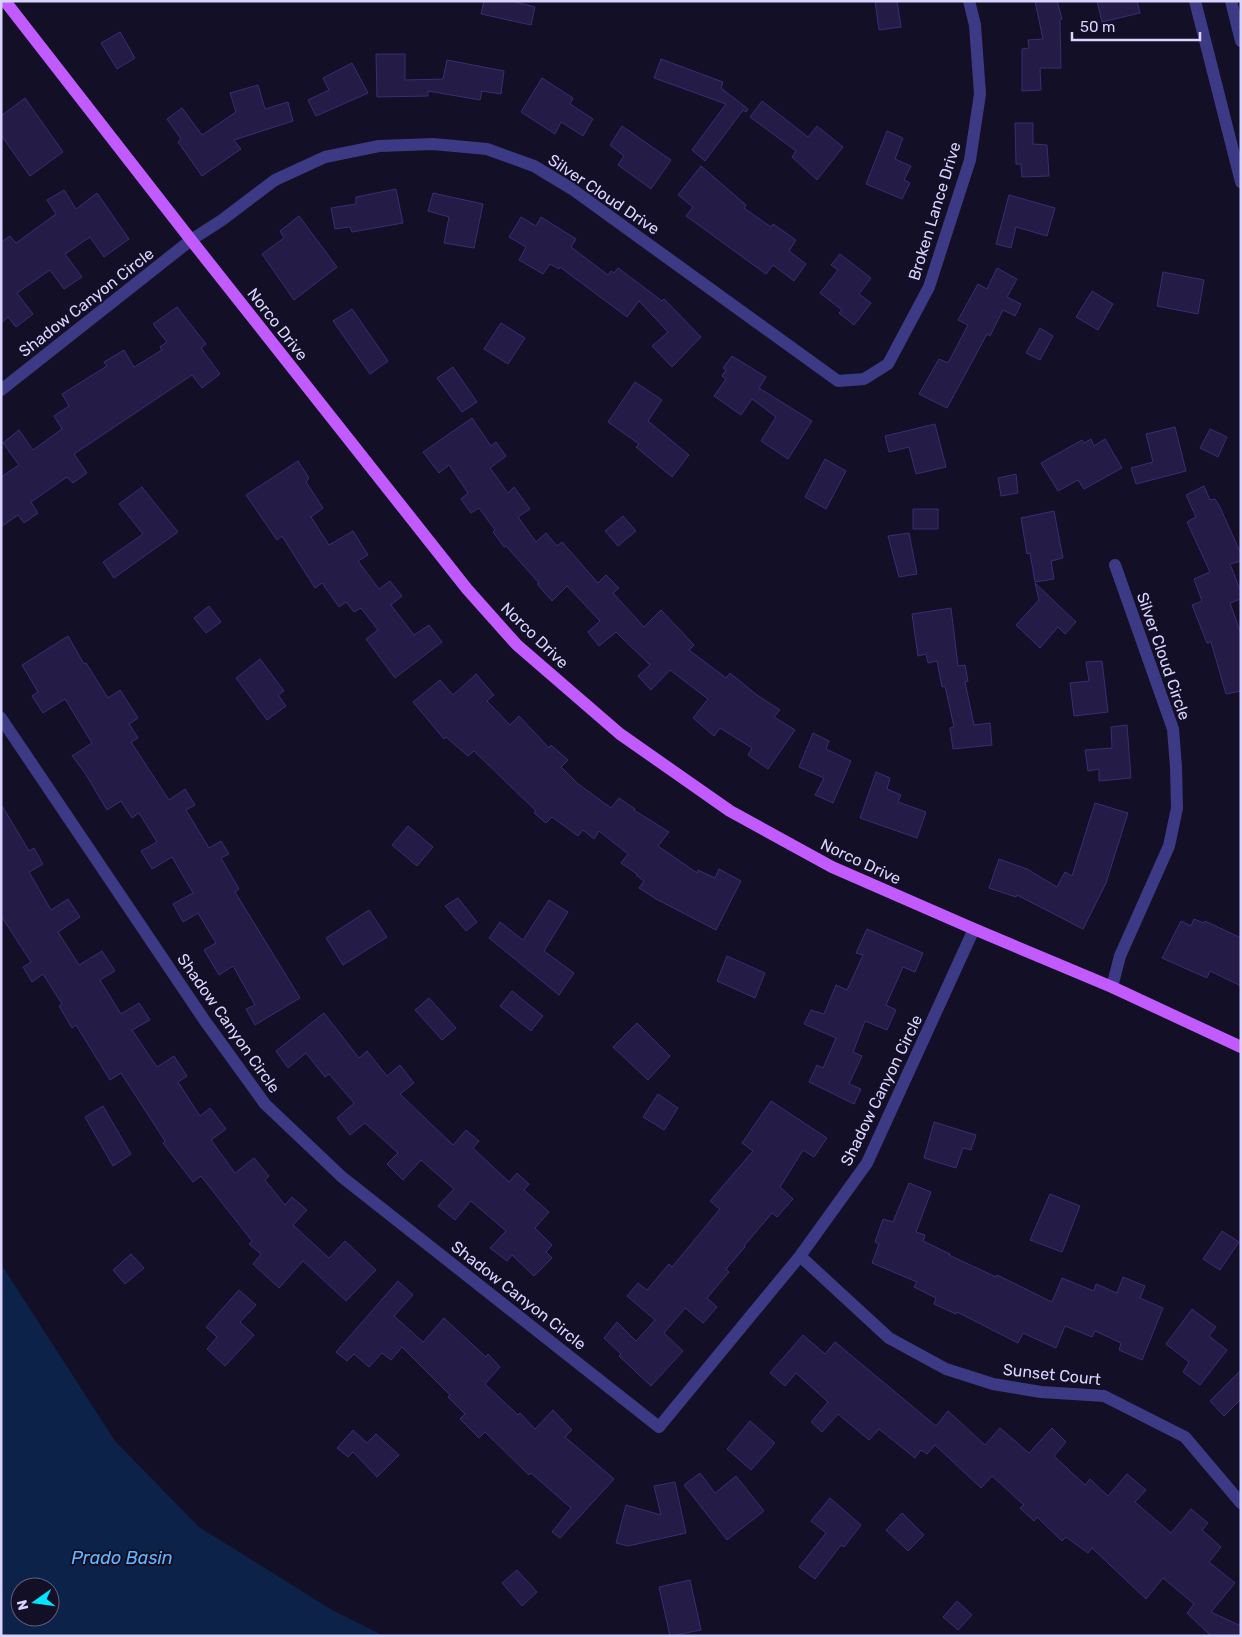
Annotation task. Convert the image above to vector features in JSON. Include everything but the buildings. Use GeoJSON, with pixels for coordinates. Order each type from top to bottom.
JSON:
{"type":"FeatureCollection","features":[{"type":"Feature","properties":{"kind":"main road","name":"Norco Drive"},"geometry":{"type":"LineString","coordinates":[[5,1],[190,240],[467,589],[517,645],[620,734],[730,811],[832,867],[1112,987],[1241,1047]]}},
{"type":"Feature","properties":{"kind":"street","name":"Broken Lance Drive"},"geometry":{"type":"LineString","coordinates":[[864,378],[888,364],[929,287],[970,160],[980,94],[976,25],[969,1]]}},
{"type":"Feature","properties":{"kind":"street"},"geometry":{"type":"LineString","coordinates":[[1195,1],[1241,182]]}},
{"type":"Feature","properties":{"kind":"street"},"geometry":{"type":"LineString","coordinates":[[1231,1],[1241,40]]}},
{"type":"Feature","properties":{"kind":"street","name":"Silver Cloud Drive"},"geometry":{"type":"LineString","coordinates":[[190,240],[222,220],[275,180],[325,157],[379,146],[433,144],[487,150],[534,166],[572,188],[838,381],[864,378]]}},
{"type":"Feature","properties":{"kind":"street","name":"Shadow Canyon Circle"},"geometry":{"type":"LineString","coordinates":[[1,390],[190,240]]}},
{"type":"Feature","properties":{"kind":"street","name":"Silver Cloud Circle"},"geometry":{"type":"LineString","coordinates":[[1112,987],[1120,956],[1169,846],[1177,808],[1173,729],[1114,565]]}},
{"type":"Feature","properties":{"kind":"street","name":"Shadow Canyon Circle"},"geometry":{"type":"LineString","coordinates":[[1,718],[205,1021],[265,1104],[342,1177],[659,1427],[800,1256],[867,1163],[974,929]]}},
{"type":"Feature","properties":{"kind":"street","name":"Sunset Court"},"geometry":{"type":"LineString","coordinates":[[800,1256],[889,1338],[946,1369],[993,1384],[1042,1392],[1104,1396],[1185,1437],[1241,1504]]}},
{"type":"Feature","properties":{"kind":"water","name":"Prado Basin"},"geometry":{"type":"Polygon","coordinates":[[[1,1264],[115,1441],[199,1527],[332,1610],[384,1636],[1,1636],[1,1264]]]}}]}
